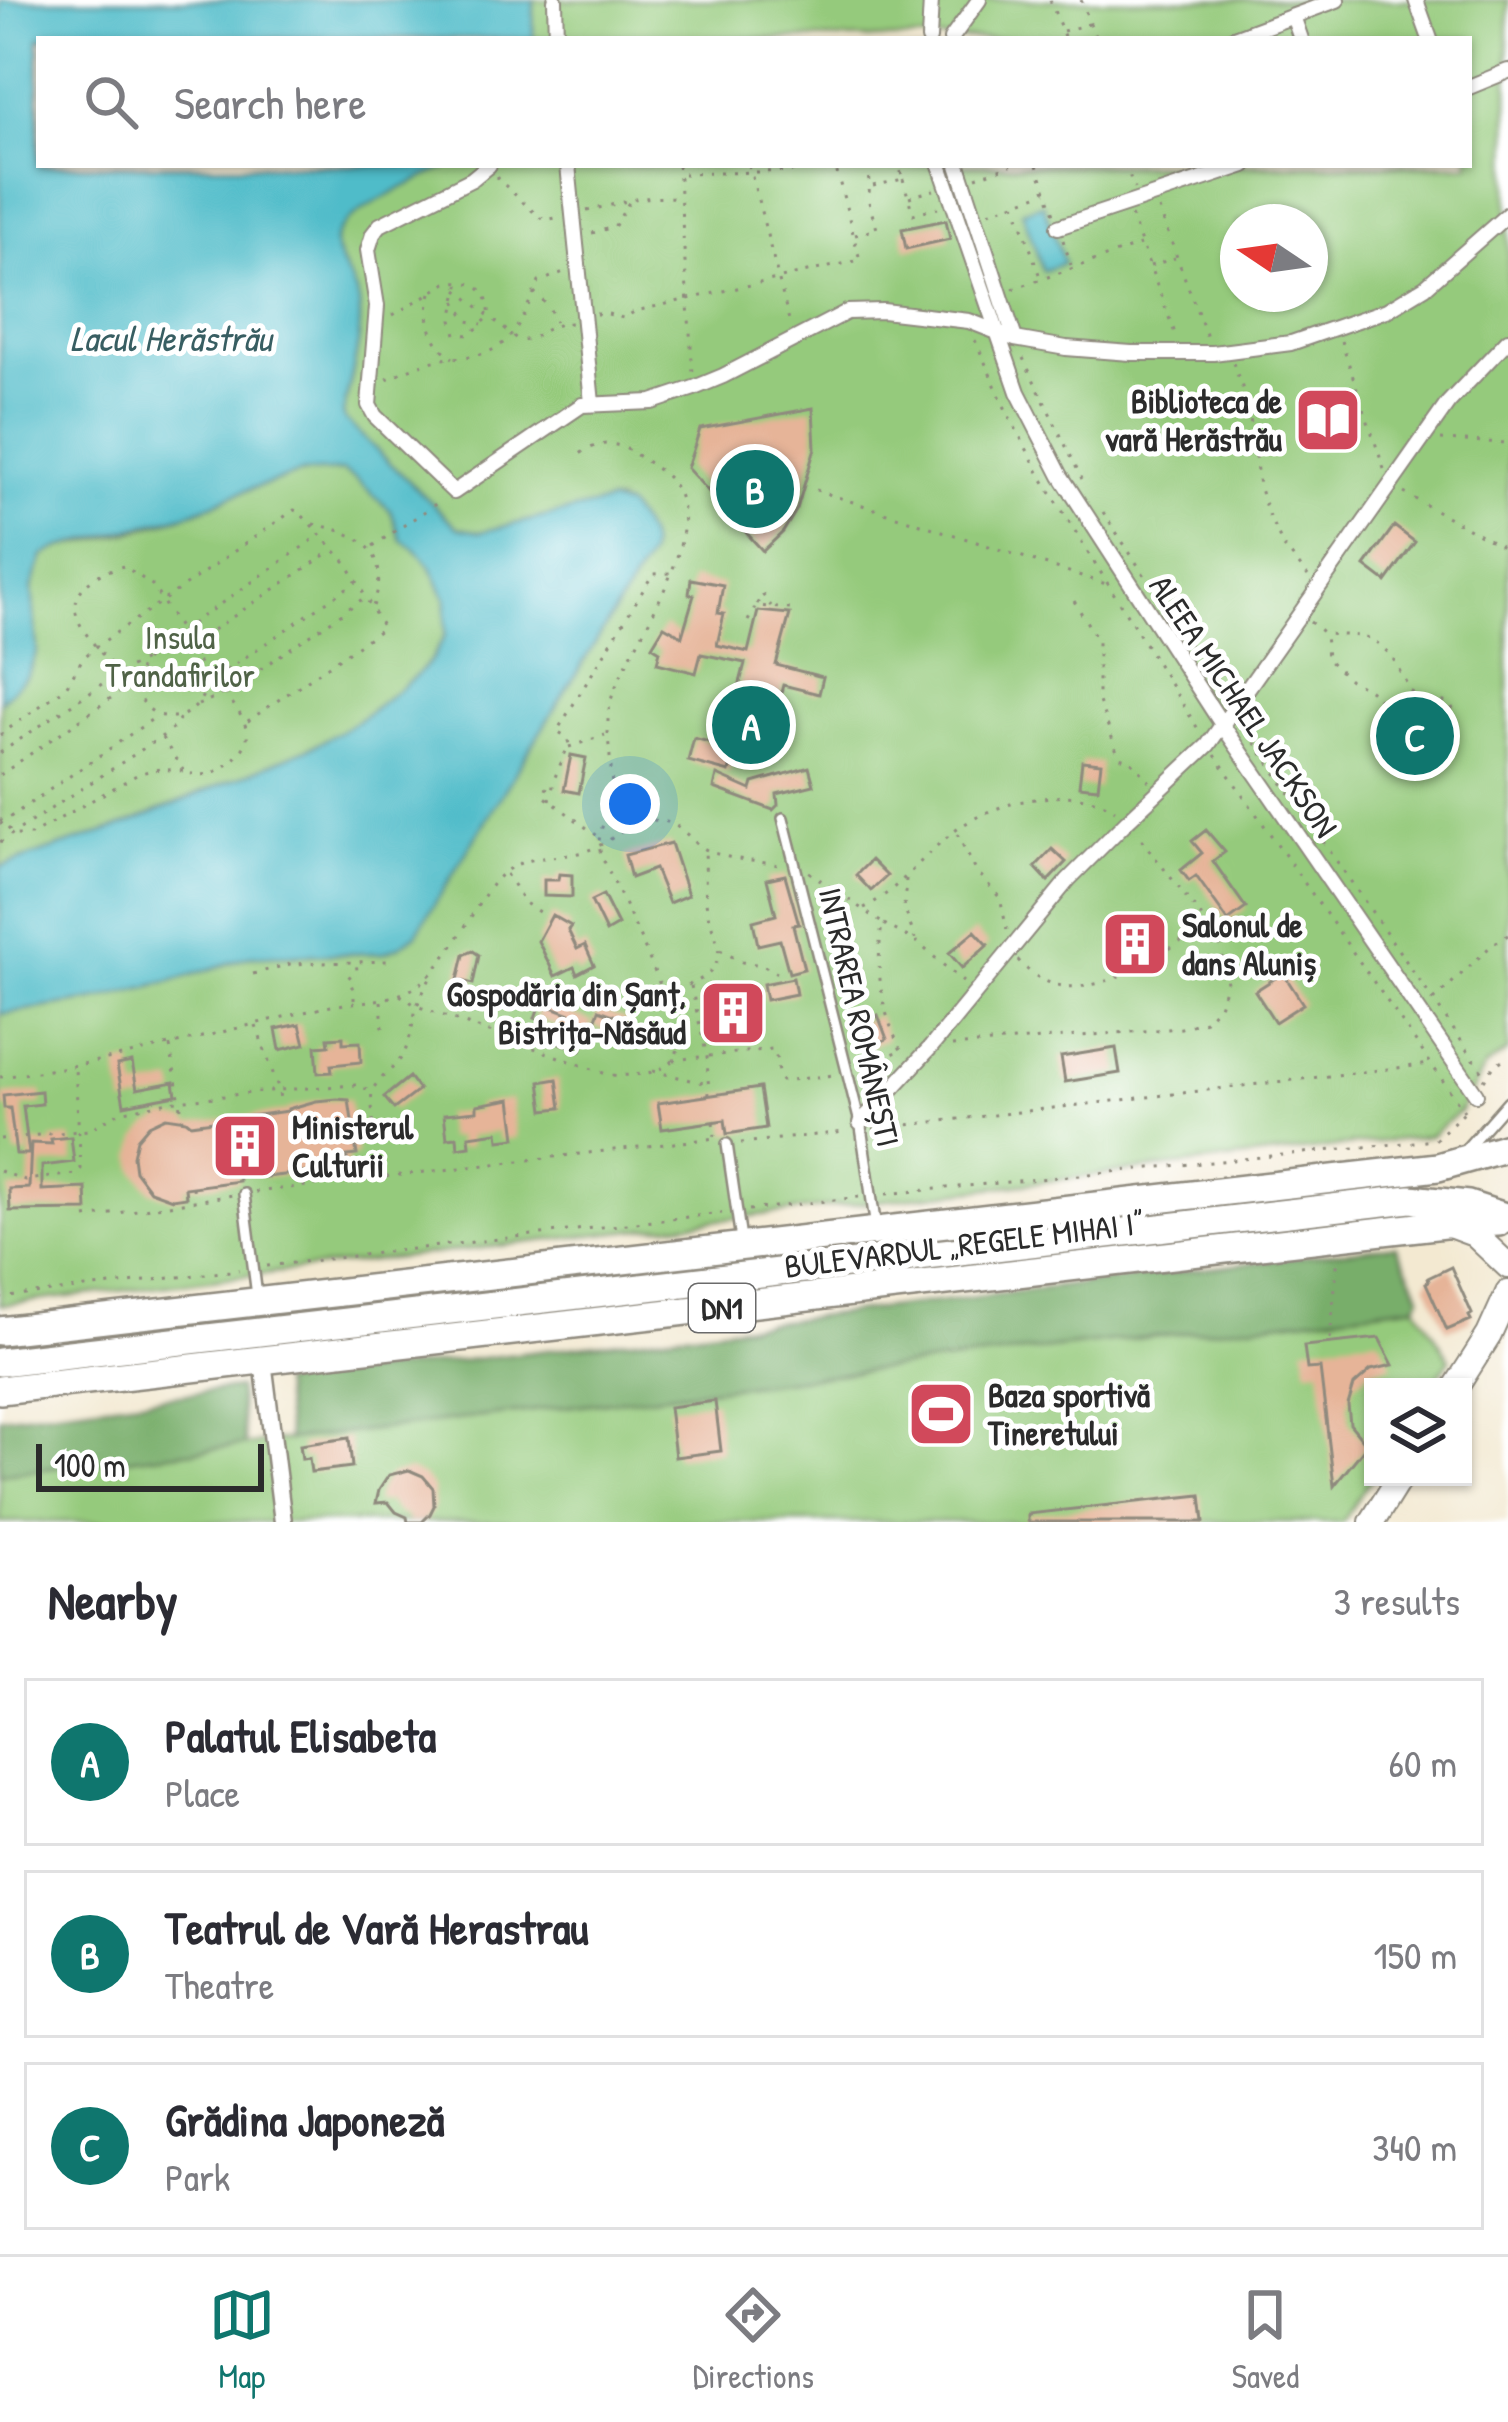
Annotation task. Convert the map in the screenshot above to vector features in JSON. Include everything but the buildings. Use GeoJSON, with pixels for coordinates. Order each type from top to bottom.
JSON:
{"type":"FeatureCollection","features":[{"type":"Feature","properties":{"kind":"main road","name":"DN1"},"geometry":{"type":"LineString","coordinates":[[1438,1167],[1508,1147]]}},
{"type":"Feature","properties":{"kind":"main road","name":"BULEVARDUL „REGELE MIHAI I”"},"geometry":{"type":"LineString","coordinates":[[0,1362],[1410,1199],[1472,1179],[1508,1160]]}},
{"type":"Feature","properties":{"kind":"main road","name":"BULEVARDUL „REGELE MIHAI I”"},"geometry":{"type":"LineString","coordinates":[[0,1331],[1438,1167]]}},
{"type":"Feature","properties":{"kind":"main road","name":"BULEVARDUL „REGELE MIHAI I”"},"geometry":{"type":"LineString","coordinates":[[1410,1199],[1468,1204],[1508,1220]]}},
{"type":"Feature","properties":{"kind":"main road","name":"BULEVARDUL „REGELE MIHAI I”"},"geometry":{"type":"LineString","coordinates":[[0,1390],[1444,1223],[1508,1220]]}},
{"type":"Feature","properties":{"kind":"main road"},"geometry":{"type":"LineString","coordinates":[[1444,1223],[1482,1240],[1508,1266]]}},
{"type":"Feature","properties":{"kind":"main road"},"geometry":{"type":"LineString","coordinates":[[1462,1378],[1508,1293]]}},
{"type":"Feature","properties":{"kind":"main road"},"geometry":{"type":"LineString","coordinates":[[1489,1335],[1508,1315]]}},
{"type":"Feature","properties":{"kind":"main road"},"geometry":{"type":"LineString","coordinates":[[1372,1522],[1394,1486]]}},
{"type":"Feature","properties":{"kind":"street"},"geometry":{"type":"LineString","coordinates":[[555,0],[556,36]]}},
{"type":"Feature","properties":{"kind":"street"},"geometry":{"type":"LineString","coordinates":[[929,36],[931,0]]}},
{"type":"Feature","properties":{"kind":"street"},"geometry":{"type":"LineString","coordinates":[[953,36],[979,0]]}},
{"type":"Feature","properties":{"kind":"street"},"geometry":{"type":"LineString","coordinates":[[1239,36],[1337,0]]}},
{"type":"Feature","properties":{"kind":"street"},"geometry":{"type":"LineString","coordinates":[[1416,0],[1429,36]]}},
{"type":"Feature","properties":{"kind":"street"},"geometry":{"type":"LineString","coordinates":[[1293,16],[1300,36]]}},
{"type":"Feature","properties":{"kind":"street"},"geometry":{"type":"LineString","coordinates":[[1472,86],[1508,71]]}},
{"type":"Feature","properties":{"kind":"street"},"geometry":{"type":"LineString","coordinates":[[485,168],[380,225],[368,250],[377,306],[369,405],[454,492],[575,408],[592,403],[652,402],[694,388],[835,316],[870,310],[969,321],[1015,339],[1066,348],[1183,355],[1291,343],[1387,310],[1425,287],[1508,214]]}},
{"type":"Feature","properties":{"kind":"street"},"geometry":{"type":"LineString","coordinates":[[568,168],[592,403]]}},
{"type":"Feature","properties":{"kind":"street","name":"ALEEA MICHAEL JACKSON"},"geometry":{"type":"LineString","coordinates":[[941,168],[1018,392],[1060,476],[1223,726],[1476,1094]]}},
{"type":"Feature","properties":{"kind":"street"},"geometry":{"type":"LineString","coordinates":[[959,168],[1015,339]]}},
{"type":"Feature","properties":{"kind":"street"},"geometry":{"type":"LineString","coordinates":[[1058,226],[1236,168]]}},
{"type":"Feature","properties":{"kind":"street"},"geometry":{"type":"LineString","coordinates":[[861,1127],[1068,880],[1208,745],[1448,403],[1508,340]]}},
{"type":"Feature","properties":{"kind":"street"},"geometry":{"type":"LineString","coordinates":[[263,1361],[283,1522]]}},
{"type":"Feature","properties":{"kind":"lane","name":"INTRAREA ROMÂNEȘTI"},"geometry":{"type":"LineString","coordinates":[[783,818],[861,1127],[877,1231]]}},
{"type":"Feature","properties":{"kind":"lane"},"geometry":{"type":"LineString","coordinates":[[1438,1167],[1466,1150],[1508,1101]]}},
{"type":"Feature","properties":{"kind":"lane"},"geometry":{"type":"LineString","coordinates":[[727,1144],[742,1245]]}},
{"type":"Feature","properties":{"kind":"lane"},"geometry":{"type":"LineString","coordinates":[[244,1194],[257,1301]]}},
{"type":"Feature","properties":{"kind":"path"},"geometry":{"type":"LineString","coordinates":[[1050,0],[1064,36]]}},
{"type":"Feature","properties":{"kind":"path"},"geometry":{"type":"LineString","coordinates":[[1081,0],[1095,36]]}},
{"type":"Feature","properties":{"kind":"path"},"geometry":{"type":"LineString","coordinates":[[1062,32],[1090,24]]}},
{"type":"Feature","properties":{"kind":"path"},"geometry":{"type":"LineString","coordinates":[[678,168],[694,388]]}},
{"type":"Feature","properties":{"kind":"path"},"geometry":{"type":"LineString","coordinates":[[749,168],[794,338]]}},
{"type":"Feature","properties":{"kind":"path"},"geometry":{"type":"LineString","coordinates":[[679,174],[812,168]]}},
{"type":"Feature","properties":{"kind":"path"},"geometry":{"type":"LineString","coordinates":[[458,290],[524,341],[556,323],[608,314],[622,318],[860,260],[836,168]]}},
{"type":"Feature","properties":{"kind":"path"},"geometry":{"type":"LineString","coordinates":[[853,236],[877,229],[865,168]]}},
{"type":"Feature","properties":{"kind":"path"},"geometry":{"type":"LineString","coordinates":[[900,168],[913,214],[953,204]]}},
{"type":"Feature","properties":{"kind":"path"},"geometry":{"type":"LineString","coordinates":[[963,182],[997,168]]}},
{"type":"Feature","properties":{"kind":"path"},"geometry":{"type":"LineString","coordinates":[[1127,168],[1139,201],[1177,257],[1248,403],[1259,486],[1269,517],[1284,547],[1317,587]]}},
{"type":"Feature","properties":{"kind":"path"},"geometry":{"type":"LineString","coordinates":[[872,187],[903,179]]}},
{"type":"Feature","properties":{"kind":"path"},"geometry":{"type":"LineString","coordinates":[[908,197],[947,187]]}},
{"type":"Feature","properties":{"kind":"path"},"geometry":{"type":"LineString","coordinates":[[976,217],[1046,192]]}},
{"type":"Feature","properties":{"kind":"path"},"geometry":{"type":"LineString","coordinates":[[575,243],[614,227],[632,200]]}},
{"type":"Feature","properties":{"kind":"path"},"geometry":{"type":"LineString","coordinates":[[1139,201],[1141,244],[1183,355]]}},
{"type":"Feature","properties":{"kind":"path"},"geometry":{"type":"LineString","coordinates":[[1015,203],[1041,280]]}},
{"type":"Feature","properties":{"kind":"path"},"geometry":{"type":"LineString","coordinates":[[1002,293],[1141,244]]}},
{"type":"Feature","properties":{"kind":"path"},"geometry":{"type":"LineString","coordinates":[[1149,266],[1177,257]]}},
{"type":"Feature","properties":{"kind":"path"},"geometry":{"type":"LineString","coordinates":[[369,387],[418,366],[482,356],[512,335],[539,282],[577,267]]}},
{"type":"Feature","properties":{"kind":"path"},"geometry":{"type":"LineString","coordinates":[[376,326],[447,283],[460,281],[481,289],[489,301],[489,317],[470,335],[456,334],[452,320],[460,281]]}},
{"type":"Feature","properties":{"kind":"path"},"geometry":{"type":"LineString","coordinates":[[432,292],[427,311],[430,327],[437,343],[453,358]]}},
{"type":"Feature","properties":{"kind":"path"},"geometry":{"type":"LineString","coordinates":[[534,292],[556,323]]}},
{"type":"Feature","properties":{"kind":"path"},"geometry":{"type":"LineString","coordinates":[[456,300],[468,321],[482,324]]}},
{"type":"Feature","properties":{"kind":"path"},"geometry":{"type":"LineString","coordinates":[[1337,328],[1389,484],[1508,550]]}},
{"type":"Feature","properties":{"kind":"path"},"geometry":{"type":"LineString","coordinates":[[1422,439],[1508,443]]}},
{"type":"Feature","properties":{"kind":"path"},"geometry":{"type":"LineString","coordinates":[[577,456],[595,443],[609,442],[631,451],[670,479],[678,493],[683,528],[672,573],[611,700],[607,734],[611,797],[598,846],[663,993],[679,1042],[673,1060]]}},
{"type":"Feature","properties":{"kind":"path"},"geometry":{"type":"LineString","coordinates":[[816,490],[1108,585]]}},
{"type":"Feature","properties":{"kind":"path"},"geometry":{"type":"LineString","coordinates":[[372,547],[438,502]]}},
{"type":"Feature","properties":{"kind":"path"},"geometry":{"type":"LineString","coordinates":[[0,735],[65,688],[83,658],[98,646],[294,510],[346,562],[382,628],[245,723]]}},
{"type":"Feature","properties":{"kind":"path"},"geometry":{"type":"LineString","coordinates":[[310,524],[335,528],[372,547],[379,580],[372,611]]}},
{"type":"Feature","properties":{"kind":"path"},"geometry":{"type":"LineString","coordinates":[[165,650],[171,638],[320,535]]}},
{"type":"Feature","properties":{"kind":"path"},"geometry":{"type":"LineString","coordinates":[[182,651],[333,550]]}},
{"type":"Feature","properties":{"kind":"path"},"geometry":{"type":"LineString","coordinates":[[118,673],[77,616],[84,585],[102,570],[124,566],[152,585],[181,631]]}},
{"type":"Feature","properties":{"kind":"path"},"geometry":{"type":"LineString","coordinates":[[550,800],[568,747],[568,740],[557,730],[653,574],[672,573]]}},
{"type":"Feature","properties":{"kind":"path"},"geometry":{"type":"LineString","coordinates":[[205,685],[357,581]]}},
{"type":"Feature","properties":{"kind":"path"},"geometry":{"type":"LineString","coordinates":[[748,622],[762,594],[772,607]]}},
{"type":"Feature","properties":{"kind":"path"},"geometry":{"type":"LineString","coordinates":[[0,842],[161,737],[182,715],[225,693],[364,598]]}},
{"type":"Feature","properties":{"kind":"path"},"geometry":{"type":"LineString","coordinates":[[1074,602],[1098,641],[1098,699],[1119,758],[1130,760],[1158,791]]}},
{"type":"Feature","properties":{"kind":"path"},"geometry":{"type":"LineString","coordinates":[[756,605],[790,609]]}},
{"type":"Feature","properties":{"kind":"path"},"geometry":{"type":"LineString","coordinates":[[1299,614],[1325,634],[1376,642],[1391,656],[1414,697],[1450,703],[1455,713],[1453,725],[1441,735],[1418,732],[1327,659],[1325,634]]}},
{"type":"Feature","properties":{"kind":"path"},"geometry":{"type":"LineString","coordinates":[[0,753],[132,664],[165,650],[182,651],[201,668],[205,685],[196,706]]}},
{"type":"Feature","properties":{"kind":"path"},"geometry":{"type":"LineString","coordinates":[[0,775],[137,680],[146,660]]}},
{"type":"Feature","properties":{"kind":"path"},"geometry":{"type":"LineString","coordinates":[[137,680],[147,708],[159,715],[182,715]]}},
{"type":"Feature","properties":{"kind":"path"},"geometry":{"type":"LineString","coordinates":[[159,715],[1,822],[14,835],[31,836],[140,773],[160,769],[213,773],[241,752],[248,738],[245,723],[225,693]]}},
{"type":"Feature","properties":{"kind":"path"},"geometry":{"type":"LineString","coordinates":[[568,747],[607,734]]}},
{"type":"Feature","properties":{"kind":"path"},"geometry":{"type":"LineString","coordinates":[[161,737],[183,771]]}},
{"type":"Feature","properties":{"kind":"path"},"geometry":{"type":"LineString","coordinates":[[548,787],[544,796],[600,838]]}},
{"type":"Feature","properties":{"kind":"path"},"geometry":{"type":"LineString","coordinates":[[611,797],[629,813],[680,826],[705,849],[781,865],[795,862],[917,942],[975,993]]}},
{"type":"Feature","properties":{"kind":"path"},"geometry":{"type":"LineString","coordinates":[[376,1158],[372,1090],[404,1054],[417,1006],[435,969],[494,882],[514,864],[578,854],[654,819]]}},
{"type":"Feature","properties":{"kind":"path"},"geometry":{"type":"LineString","coordinates":[[955,830],[975,869],[1000,898],[1010,951],[1038,978],[1079,986],[1128,975],[1208,924]]}},
{"type":"Feature","properties":{"kind":"path"},"geometry":{"type":"LineString","coordinates":[[663,993],[699,982],[712,969],[719,949],[707,911],[705,849]]}},
{"type":"Feature","properties":{"kind":"path"},"geometry":{"type":"LineString","coordinates":[[505,872],[525,903],[542,914]]}},
{"type":"Feature","properties":{"kind":"path"},"geometry":{"type":"LineString","coordinates":[[906,877],[904,907],[917,942]]}},
{"type":"Feature","properties":{"kind":"path"},"geometry":{"type":"LineString","coordinates":[[883,923],[879,988],[901,1050]]}},
{"type":"Feature","properties":{"kind":"path"},"geometry":{"type":"LineString","coordinates":[[1434,1000],[1508,935]]}},
{"type":"Feature","properties":{"kind":"path"},"geometry":{"type":"LineString","coordinates":[[719,949],[777,974]]}},
{"type":"Feature","properties":{"kind":"path"},"geometry":{"type":"LineString","coordinates":[[253,974],[290,964],[387,961]]}},
{"type":"Feature","properties":{"kind":"path"},"geometry":{"type":"LineString","coordinates":[[355,1002],[348,978],[357,970],[356,962]]}},
{"type":"Feature","properties":{"kind":"path"},"geometry":{"type":"LineString","coordinates":[[0,1077],[75,1067],[398,994],[414,988],[435,969]]}},
{"type":"Feature","properties":{"kind":"path"},"geometry":{"type":"LineString","coordinates":[[455,1018],[465,982]]}},
{"type":"Feature","properties":{"kind":"path"},"geometry":{"type":"LineString","coordinates":[[691,984],[707,1057],[709,1096]]}},
{"type":"Feature","properties":{"kind":"path"},"geometry":{"type":"LineString","coordinates":[[398,994],[417,1006],[609,1075],[634,1075],[673,1060],[707,1057]]}},
{"type":"Feature","properties":{"kind":"path"},"geometry":{"type":"LineString","coordinates":[[380,998],[382,1029]]}},
{"type":"Feature","properties":{"kind":"path"},"geometry":{"type":"LineString","coordinates":[[256,1024],[280,1104]]}},
{"type":"Feature","properties":{"kind":"path"},"geometry":{"type":"LineString","coordinates":[[170,1046],[183,1119]]}},
{"type":"Feature","properties":{"kind":"path"},"geometry":{"type":"LineString","coordinates":[[1476,1094],[1508,1056]]}},
{"type":"Feature","properties":{"kind":"path"},"geometry":{"type":"LineString","coordinates":[[86,1218],[194,1200],[715,1137],[727,1144],[1431,1064]]}},
{"type":"Feature","properties":{"kind":"path"},"geometry":{"type":"LineString","coordinates":[[0,1171],[25,1180],[76,1174],[81,1169],[75,1067]]}},
{"type":"Feature","properties":{"kind":"path"},"geometry":{"type":"LineString","coordinates":[[651,1071],[709,1084]]}},
{"type":"Feature","properties":{"kind":"path"},"geometry":{"type":"LineString","coordinates":[[0,1139],[79,1131],[120,1112],[180,1101],[356,1084],[372,1090]]}},
{"type":"Feature","properties":{"kind":"path"},"geometry":{"type":"LineString","coordinates":[[713,1122],[715,1137]]}},
{"type":"Feature","properties":{"kind":"path"},"geometry":{"type":"LineString","coordinates":[[193,1187],[194,1200]]}},
{"type":"Feature","properties":{"kind":"path"},"geometry":{"type":"LineString","coordinates":[[1330,1339],[1340,1237]]}},
{"type":"Feature","properties":{"kind":"green space"},"geometry":{"type":"Polygon","coordinates":[[[534,0],[1508,0],[1508,1051],[1485,1067],[1460,1111],[1430,1136],[0,1305],[0,1014],[93,1000],[251,956],[383,953],[400,946],[618,502],[480,532],[458,528],[345,420],[360,316],[357,294],[335,241],[339,230],[366,208],[445,168],[1472,168],[1472,36],[533,36],[534,0]]]}},
{"type":"Feature","properties":{"kind":"green space","name":"Insula Trandafirilor"},"geometry":{"type":"Polygon","coordinates":[[[324,470],[342,471],[356,479],[391,511],[401,539],[430,565],[446,599],[447,617],[445,635],[433,658],[358,721],[316,745],[125,825],[0,867],[0,702],[28,674],[37,651],[32,588],[43,556],[172,519],[271,482],[324,470]]]}},
{"type":"Feature","properties":{"kind":"green space"},"geometry":{"type":"Polygon","coordinates":[[[1396,1245],[1421,1296],[1416,1305],[288,1440],[281,1383],[1396,1245]]]}},
{"type":"Feature","properties":{"kind":"green space","name":"Baza sportivă Tineretului"},"geometry":{"type":"Polygon","coordinates":[[[1416,1305],[1450,1359],[1437,1378],[1364,1378],[1366,1486],[1342,1522],[0,1522],[0,1474],[1416,1305]]]}},
{"type":"Feature","properties":{"kind":"green space"},"geometry":{"type":"Polygon","coordinates":[[[238,1388],[245,1445],[0,1474],[0,1417],[238,1388]]]}},
{"type":"Feature","properties":{"kind":"water","name":"Lacul Herăstrău"},"geometry":{"type":"Polygon","coordinates":[[[0,0],[534,0],[533,36],[36,36],[36,168],[445,168],[366,208],[339,230],[335,248],[357,294],[360,316],[345,420],[458,528],[480,532],[609,502],[626,506],[647,536],[648,557],[416,934],[383,953],[251,956],[93,1000],[0,1014],[0,867],[125,825],[316,745],[358,721],[433,658],[445,635],[446,599],[430,565],[401,539],[391,511],[342,471],[301,473],[185,515],[43,556],[32,588],[37,651],[28,674],[0,702],[0,0]]]}},
{"type":"Feature","properties":{"kind":"water"},"geometry":{"type":"Polygon","coordinates":[[[1043,204],[1064,263],[1043,271],[1022,211],[1043,204]]]}},
{"type":"Feature","properties":{"kind":"place","name":"Biblioteca de vară Herăstrău"},"geometry":{"type":"Point","coordinates":[1328,420]}},
{"type":"Feature","properties":{"kind":"place","name":"Teatrul de Vară Herastrau"},"geometry":{"type":"Point","coordinates":[755,489]}},
{"type":"Feature","properties":{"kind":"place","name":"Palatul Elisabeta"},"geometry":{"type":"Point","coordinates":[751,725]}},
{"type":"Feature","properties":{"kind":"place","name":"Grădina Japoneză"},"geometry":{"type":"Point","coordinates":[1415,736]}},
{"type":"Feature","properties":{"kind":"place","name":"Salonul de dans Aluniș"},"geometry":{"type":"Point","coordinates":[1135,944]}},
{"type":"Feature","properties":{"kind":"place","name":"Gospodăria din Șanț, Bistrița-Năsăud"},"geometry":{"type":"Point","coordinates":[733,1013]}},
{"type":"Feature","properties":{"kind":"place","name":"Ministerul Culturii"},"geometry":{"type":"Point","coordinates":[245,1146]}},
{"type":"Feature","properties":{"kind":"place","name":"Baza sportivă Tineretului"},"geometry":{"type":"Point","coordinates":[941,1414]}}]}
